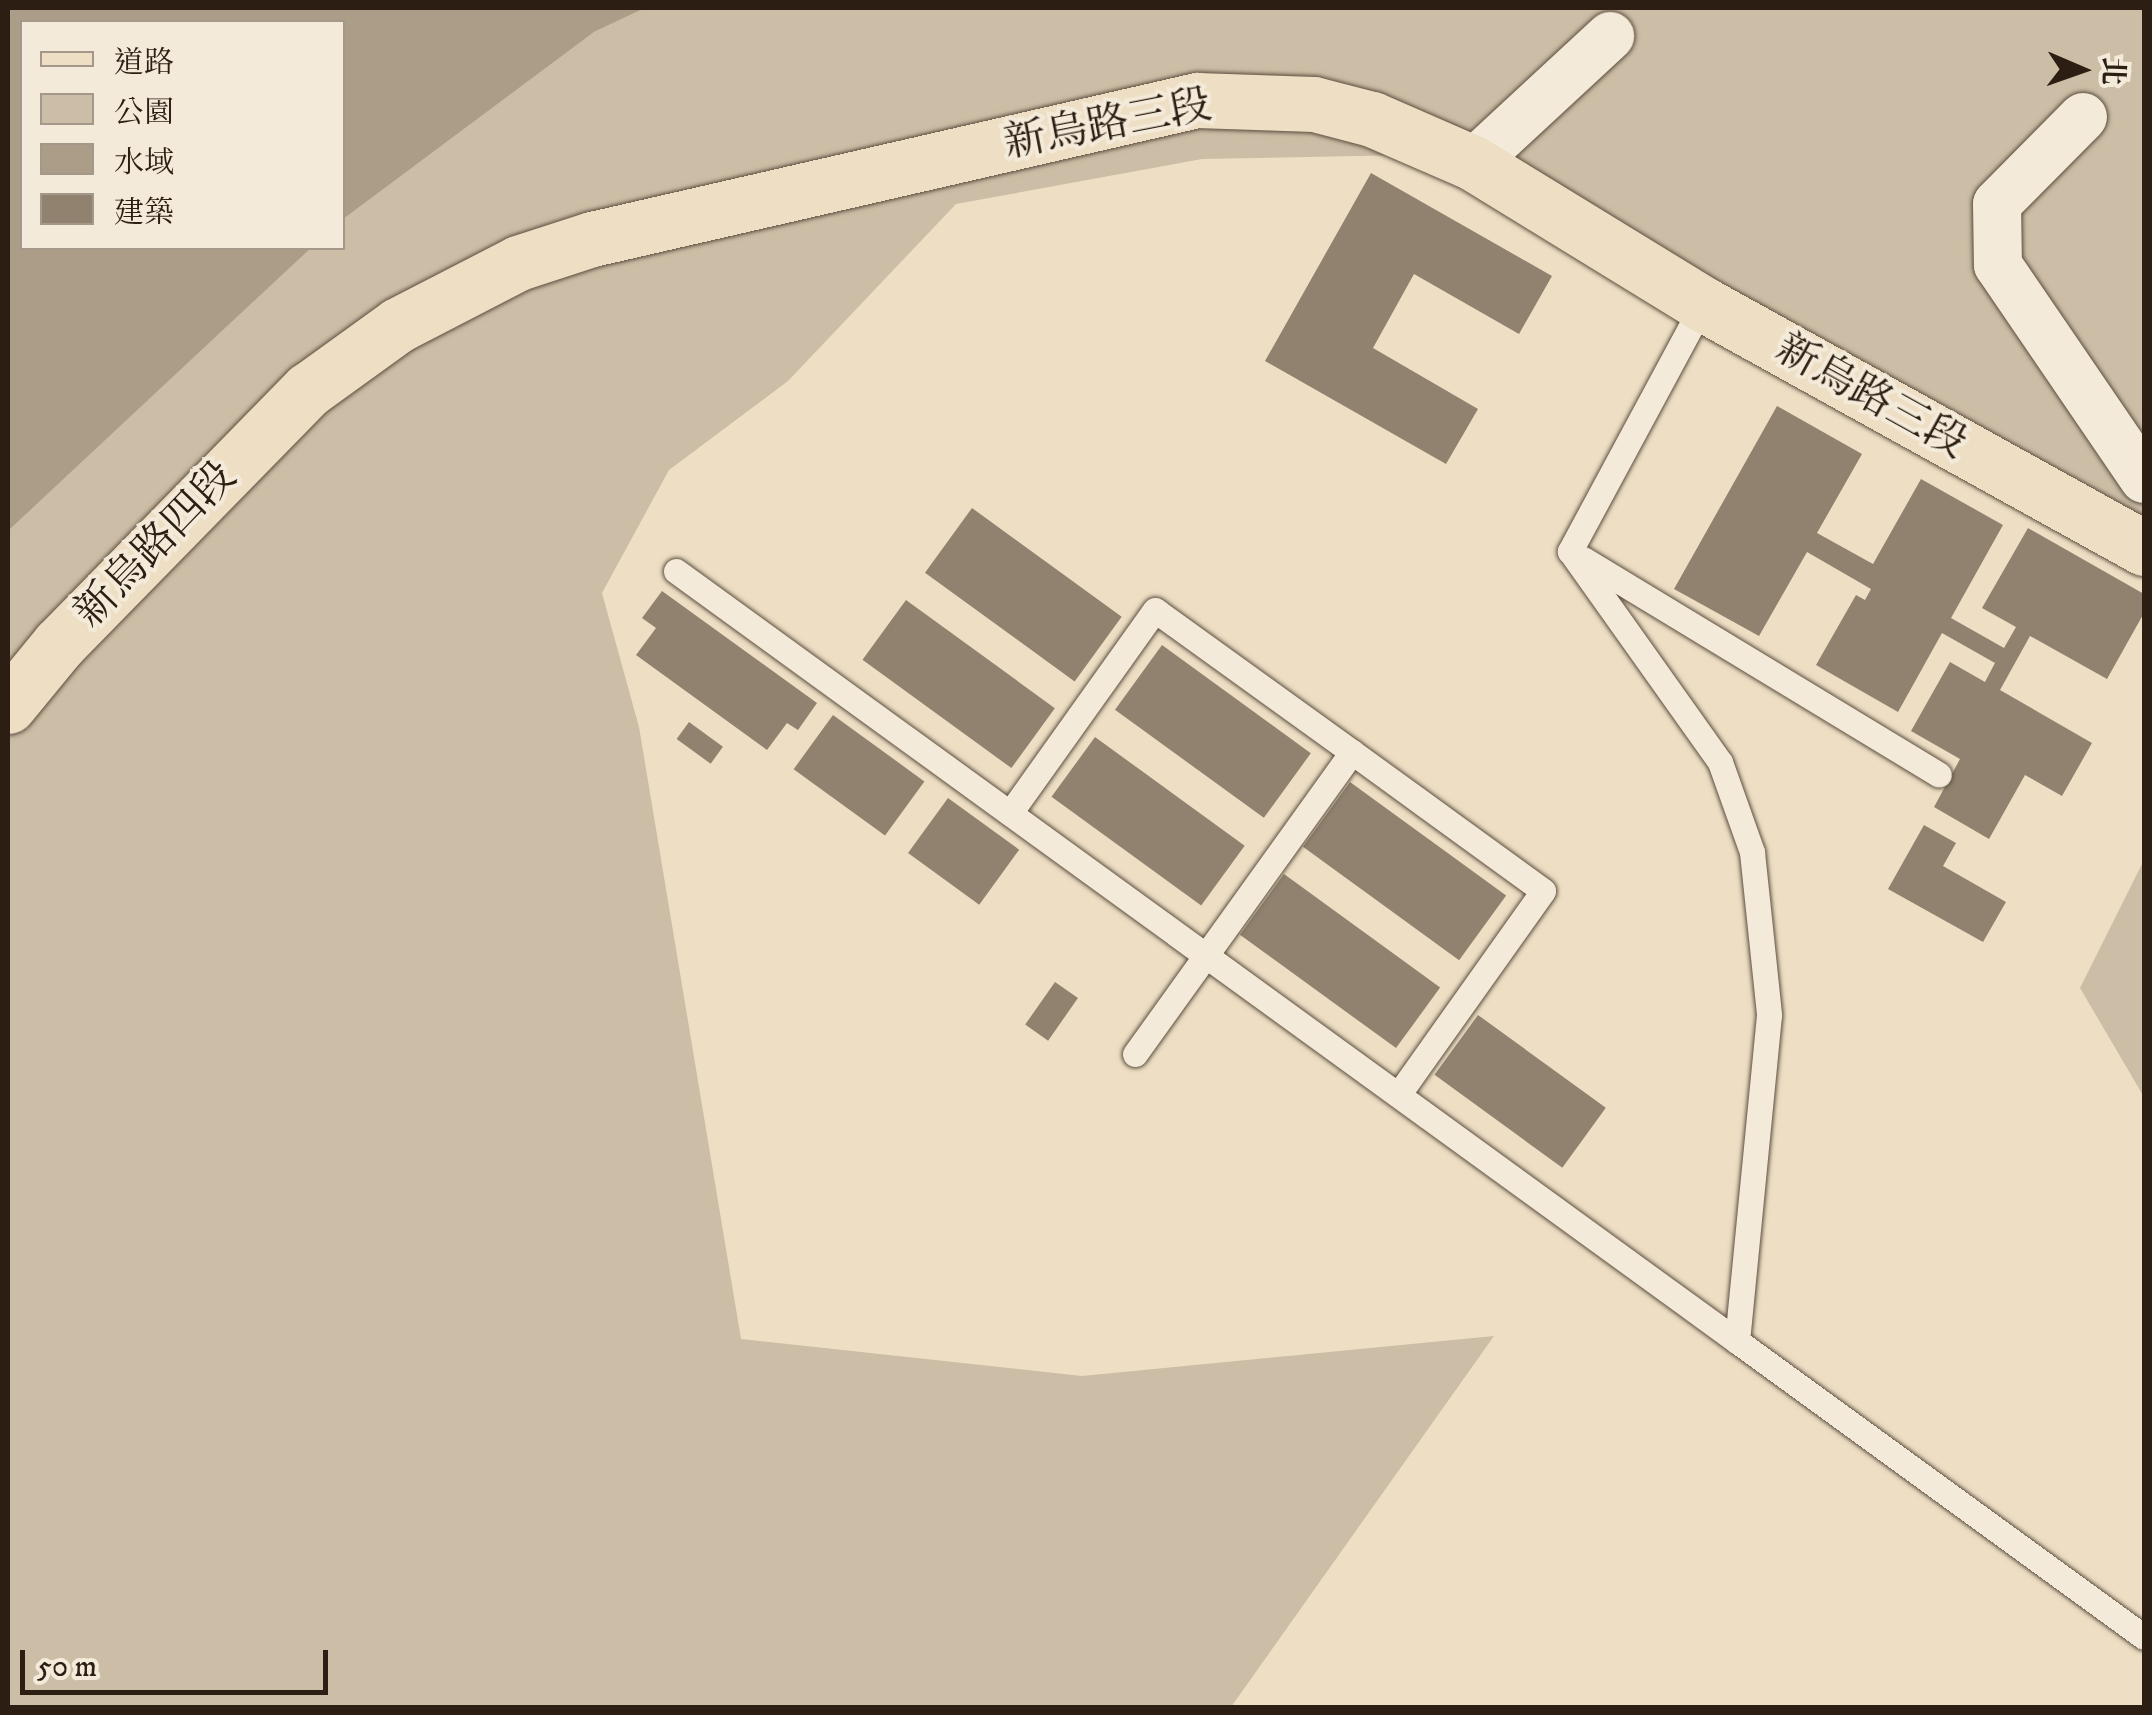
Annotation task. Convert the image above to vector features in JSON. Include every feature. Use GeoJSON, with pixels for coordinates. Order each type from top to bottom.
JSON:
{"type":"FeatureCollection","features":[{"type":"Feature","properties":{"kind":"main road","name":"新烏路三段"},"geometry":{"type":"LineString","coordinates":[[308,390],[398,326],[555,251],[1197,100],[1314,104],[1372,119],[1473,163],[1703,304],[2144,548]]}},
{"type":"Feature","properties":{"kind":"main road","name":"新烏路四段"},"geometry":{"type":"LineString","coordinates":[[8,706],[308,390]]}},
{"type":"Feature","properties":{"kind":"street"},"geometry":{"type":"LineString","coordinates":[[1473,163],[1610,36]]}},
{"type":"Feature","properties":{"kind":"street"},"geometry":{"type":"LineString","coordinates":[[2083,117],[1997,204],[1998,265],[2144,479]]}},
{"type":"Feature","properties":{"kind":"lane"},"geometry":{"type":"LineString","coordinates":[[1570,551],[1703,304]]}},
{"type":"Feature","properties":{"kind":"lane"},"geometry":{"type":"LineString","coordinates":[[1570,551],[1940,775]]}},
{"type":"Feature","properties":{"kind":"lane"},"geometry":{"type":"LineString","coordinates":[[1570,551],[1720,762],[1752,852],[1769,1015],[1737,1341]]}},
{"type":"Feature","properties":{"kind":"lane"},"geometry":{"type":"LineString","coordinates":[[676,571],[2144,1637]]}},
{"type":"Feature","properties":{"kind":"lane"},"geometry":{"type":"LineString","coordinates":[[1010,813],[1155,610],[1544,891],[1398,1094]]}},
{"type":"Feature","properties":{"kind":"lane"},"geometry":{"type":"LineString","coordinates":[[1135,1054],[1352,752]]}},
{"type":"Feature","properties":{"kind":"green space"},"geometry":{"type":"Polygon","coordinates":[[[645,8],[2144,8],[2144,578],[1409,155],[1202,159],[956,204],[788,381],[669,470],[602,593],[639,727],[741,1339],[1082,1376],[1494,1336],[1231,1707],[8,1708],[8,531],[309,250],[345,250],[345,217],[369,195],[594,32],[645,8]]]}},
{"type":"Feature","properties":{"kind":"green space"},"geometry":{"type":"Polygon","coordinates":[[[2144,860],[2144,1097],[2080,988],[2144,860]]]}},
{"type":"Feature","properties":{"kind":"water"},"geometry":{"type":"Polygon","coordinates":[[[8,8],[645,8],[594,32],[345,218],[345,20],[20,20],[20,250],[309,250],[8,531],[8,8]]]}},
{"type":"Feature","properties":{"kind":"building"},"geometry":{"type":"Polygon","coordinates":[[[1371,173],[1552,276],[1519,334],[1414,274],[1373,348],[1478,409],[1446,464],[1265,361],[1371,173]]]}},
{"type":"Feature","properties":{"kind":"building"},"geometry":{"type":"Polygon","coordinates":[[[1777,406],[1862,454],[1817,533],[1873,564],[1921,479],[2003,525],[1951,618],[2004,648],[2016,627],[1982,608],[2028,528],[2144,594],[2144,613],[2107,679],[2030,636],[2000,690],[2092,743],[2062,796],[2025,775],[1989,839],[1934,807],[1960,759],[1911,731],[1950,662],[1985,682],[1995,663],[1942,633],[1898,712],[1816,665],[1856,595],[1865,600],[1871,589],[1807,552],[1759,636],[1674,589],[1777,406]]]}},
{"type":"Feature","properties":{"kind":"building"},"geometry":{"type":"Polygon","coordinates":[[[972,508],[1122,617],[1075,681],[925,573],[972,508]]]}},
{"type":"Feature","properties":{"kind":"building"},"geometry":{"type":"Polygon","coordinates":[[[662,591],[817,703],[798,730],[787,723],[767,750],[636,655],[656,628],[642,618],[662,591]]]}},
{"type":"Feature","properties":{"kind":"building"},"geometry":{"type":"Polygon","coordinates":[[[906,600],[1055,708],[1011,768],[863,660],[906,600]]]}},
{"type":"Feature","properties":{"kind":"building"},"geometry":{"type":"Polygon","coordinates":[[[1162,645],[1311,753],[1264,818],[1115,710],[1162,645]]]}},
{"type":"Feature","properties":{"kind":"building"},"geometry":{"type":"Polygon","coordinates":[[[833,715],[924,781],[885,836],[794,769],[833,715]]]}},
{"type":"Feature","properties":{"kind":"building"},"geometry":{"type":"Polygon","coordinates":[[[689,722],[723,747],[711,764],[677,739],[689,722]]]}},
{"type":"Feature","properties":{"kind":"building"},"geometry":{"type":"Polygon","coordinates":[[[1095,737],[1245,846],[1201,906],[1052,797],[1095,737]]]}},
{"type":"Feature","properties":{"kind":"building"},"geometry":{"type":"Polygon","coordinates":[[[1350,782],[1506,895],[1459,960],[1303,847],[1350,782]]]}},
{"type":"Feature","properties":{"kind":"building"},"geometry":{"type":"Polygon","coordinates":[[[948,798],[1019,850],[979,905],[908,853],[948,798]]]}},
{"type":"Feature","properties":{"kind":"building"},"geometry":{"type":"Polygon","coordinates":[[[1924,825],[1956,843],[1943,866],[2006,902],[1983,942],[1888,889],[1924,825]]]}},
{"type":"Feature","properties":{"kind":"building"},"geometry":{"type":"Polygon","coordinates":[[[1284,874],[1440,987],[1396,1048],[1240,935],[1284,874]]]}},
{"type":"Feature","properties":{"kind":"building"},"geometry":{"type":"Polygon","coordinates":[[[1055,982],[1078,998],[1048,1041],[1025,1025],[1055,982]]]}},
{"type":"Feature","properties":{"kind":"building"},"geometry":{"type":"Polygon","coordinates":[[[1478,1015],[1606,1108],[1562,1168],[1435,1075],[1478,1015]]]}}]}
